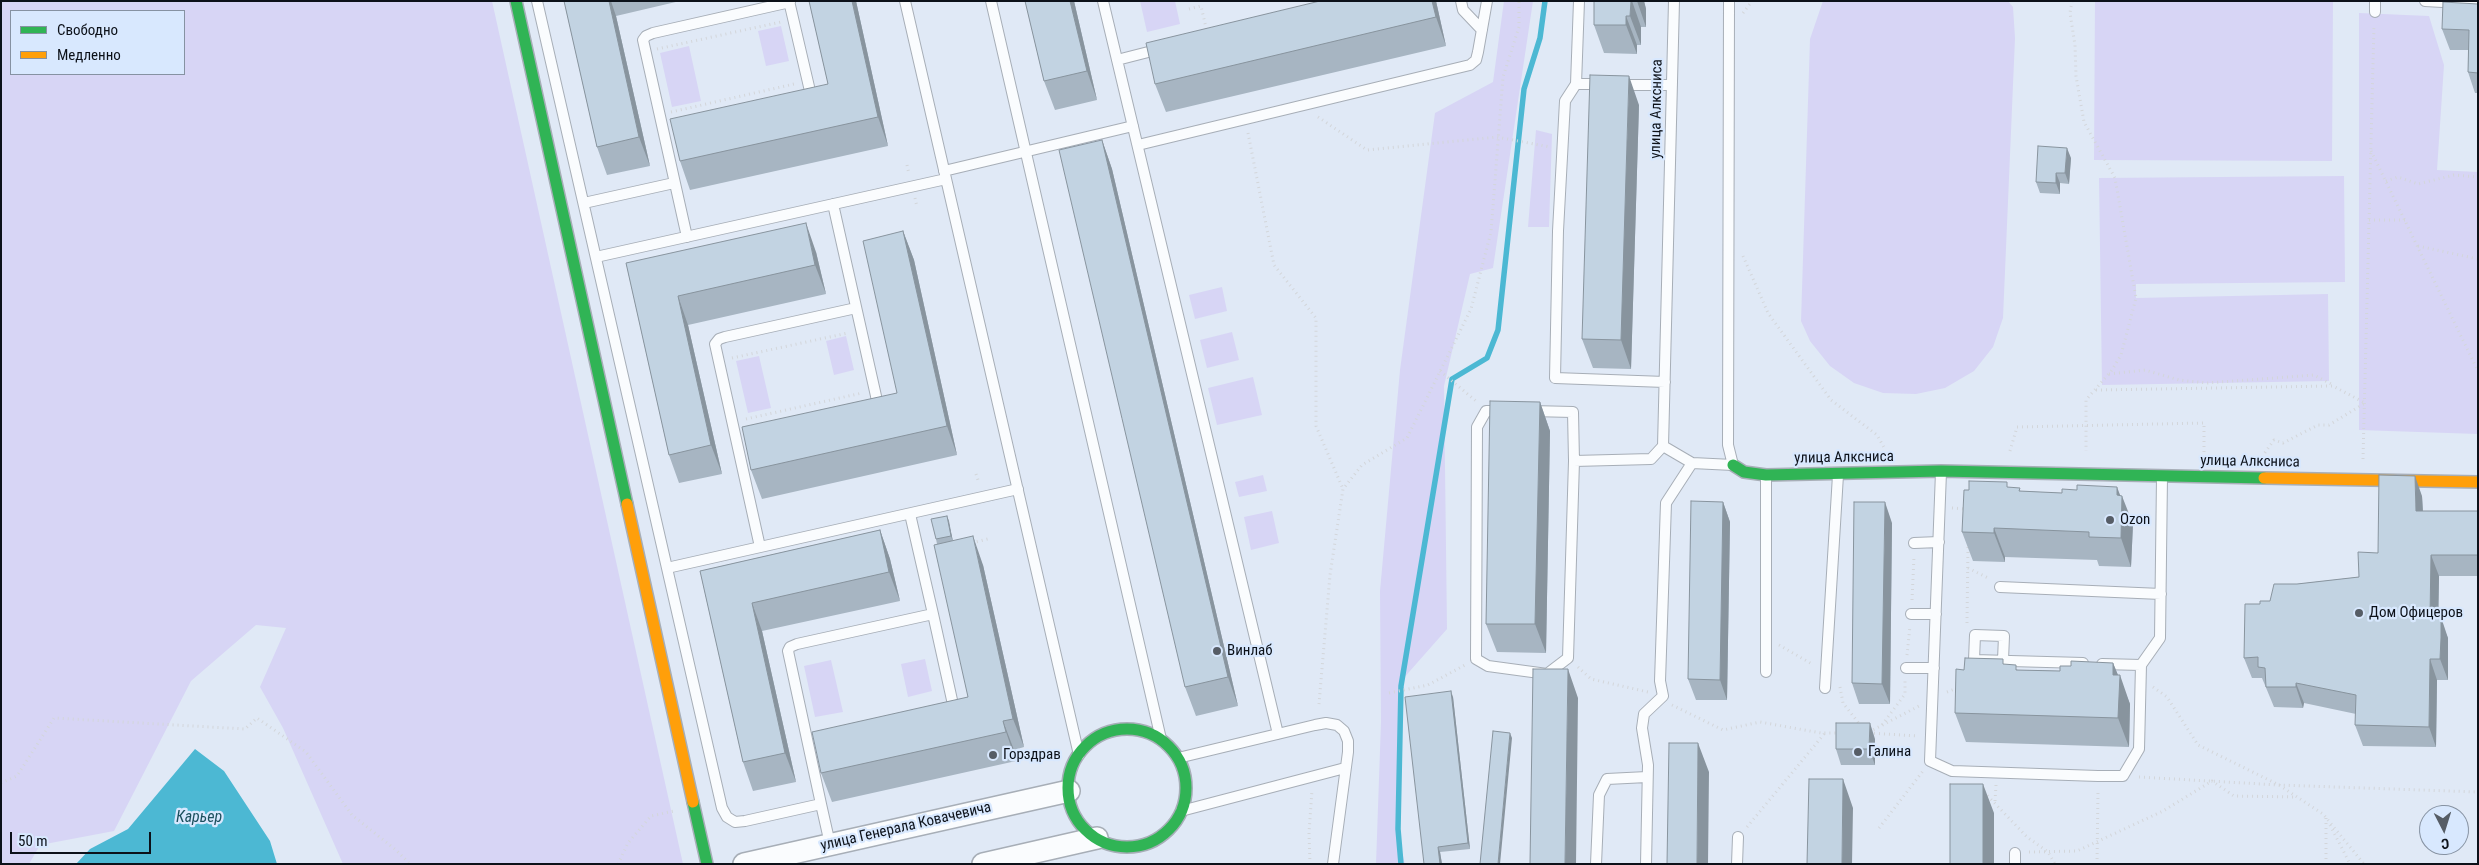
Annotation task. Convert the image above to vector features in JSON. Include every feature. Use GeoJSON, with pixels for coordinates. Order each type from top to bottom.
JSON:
{"type":"FeatureCollection","features":[{"type":"Feature","properties":{"kind":"street"},"geometry":{"type":"LineString","coordinates":[[516,1],[706,864]]}},
{"type":"Feature","properties":{"kind":"street","name":"улица Алксниса"},"geometry":{"type":"LineString","coordinates":[[1733,465],[1744,472],[1766,475],[1942,472],[2478,482]]}},
{"type":"Feature","properties":{"kind":"street"},"geometry":{"type":"LineString","coordinates":[[1130,729],[1145,732],[1161,739],[1178,758],[1185,775],[1186,790],[1181,811],[1167,831],[1154,840],[1140,845],[1124,846],[1109,844],[1097,838],[1084,827],[1075,815],[1069,791],[1071,770],[1079,755],[1087,744],[1100,735],[1114,730],[1130,729]]}},
{"type":"Feature","properties":{"kind":"street","name":"улица Генерала Ковачевича"},"geometry":{"type":"LineString","coordinates":[[748,863],[1069,791]]}},
{"type":"Feature","properties":{"kind":"street"},"geometry":{"type":"LineString","coordinates":[[983,864],[1097,838]]}},
{"type":"Feature","properties":{"kind":"lane"},"geometry":{"type":"LineString","coordinates":[[537,1],[722,808],[727,817],[735,822],[821,804]]}},
{"type":"Feature","properties":{"kind":"lane"},"geometry":{"type":"LineString","coordinates":[[905,1],[1079,755]]}},
{"type":"Feature","properties":{"kind":"lane"},"geometry":{"type":"LineString","coordinates":[[991,1],[1161,739]]}},
{"type":"Feature","properties":{"kind":"lane"},"geometry":{"type":"LineString","coordinates":[[1103,1],[1278,734]]}},
{"type":"Feature","properties":{"kind":"lane"},"geometry":{"type":"LineString","coordinates":[[1460,1],[1463,10],[1482,30]]}},
{"type":"Feature","properties":{"kind":"lane"},"geometry":{"type":"LineString","coordinates":[[1138,145],[1470,65],[1476,60],[1487,1]]}},
{"type":"Feature","properties":{"kind":"lane"},"geometry":{"type":"LineString","coordinates":[[1579,1],[1576,84],[1565,101],[1555,378],[1665,382]]}},
{"type":"Feature","properties":{"kind":"lane","name":"улица Алксниса"},"geometry":{"type":"LineString","coordinates":[[1674,1],[1663,446],[1692,463],[1733,465]]}},
{"type":"Feature","properties":{"kind":"lane"},"geometry":{"type":"LineString","coordinates":[[1729,1],[1728,445],[1733,465]]}},
{"type":"Feature","properties":{"kind":"lane"},"geometry":{"type":"LineString","coordinates":[[2425,1],[2478,4]]}},
{"type":"Feature","properties":{"kind":"lane"},"geometry":{"type":"LineString","coordinates":[[687,237],[674,183],[669,134],[659,114],[645,52],[643,40],[646,36],[789,2],[810,97],[807,102],[799,105]]}},
{"type":"Feature","properties":{"kind":"lane"},"geometry":{"type":"LineString","coordinates":[[1117,60],[1172,46]]}},
{"type":"Feature","properties":{"kind":"lane"},"geometry":{"type":"LineString","coordinates":[[1576,84],[1672,85]]}},
{"type":"Feature","properties":{"kind":"lane"},"geometry":{"type":"LineString","coordinates":[[596,257],[833,204],[1026,152],[1133,126]]}},
{"type":"Feature","properties":{"kind":"lane"},"geometry":{"type":"LineString","coordinates":[[584,203],[674,183]]}},
{"type":"Feature","properties":{"kind":"lane"},"geometry":{"type":"LineString","coordinates":[[833,204],[877,403],[873,409],[864,412]]}},
{"type":"Feature","properties":{"kind":"lane"},"geometry":{"type":"LineString","coordinates":[[760,547],[741,440],[732,422],[715,344],[719,339],[856,308]]}},
{"type":"Feature","properties":{"kind":"lane"},"geometry":{"type":"LineString","coordinates":[[1486,411],[1573,412],[1574,461],[1568,658],[1548,674],[1488,666],[1476,659],[1477,427],[1486,411]]}},
{"type":"Feature","properties":{"kind":"lane"},"geometry":{"type":"LineString","coordinates":[[1574,461],[1651,459],[1663,446]]}},
{"type":"Feature","properties":{"kind":"lane"},"geometry":{"type":"LineString","coordinates":[[1646,864],[1648,777],[1642,728],[1644,714],[1663,696],[1660,681],[1666,503],[1692,463]]}},
{"type":"Feature","properties":{"kind":"lane"},"geometry":{"type":"LineString","coordinates":[[1942,472],[1930,760],[1952,771],[2098,776],[2122,776],[2139,749],[2141,665],[2160,638],[2162,476]]}},
{"type":"Feature","properties":{"kind":"lane"},"geometry":{"type":"LineString","coordinates":[[1825,688],[1838,474]]}},
{"type":"Feature","properties":{"kind":"lane"},"geometry":{"type":"LineString","coordinates":[[1766,475],[1766,672]]}},
{"type":"Feature","properties":{"kind":"lane"},"geometry":{"type":"LineString","coordinates":[[667,568],[1018,490]]}},
{"type":"Feature","properties":{"kind":"lane"},"geometry":{"type":"LineString","coordinates":[[910,514],[953,705],[950,710],[933,715]]}},
{"type":"Feature","properties":{"kind":"lane"},"geometry":{"type":"LineString","coordinates":[[1914,543],[1939,542]]}},
{"type":"Feature","properties":{"kind":"lane"},"geometry":{"type":"LineString","coordinates":[[2000,587],[2161,594]]}},
{"type":"Feature","properties":{"kind":"lane"},"geometry":{"type":"LineString","coordinates":[[830,844],[821,804],[812,742],[788,656],[790,647],[933,614]]}},
{"type":"Feature","properties":{"kind":"lane"},"geometry":{"type":"LineString","coordinates":[[1911,614],[1936,614]]}},
{"type":"Feature","properties":{"kind":"lane"},"geometry":{"type":"LineString","coordinates":[[2003,660],[2004,636],[1975,636],[1974,660],[2141,665]]}},
{"type":"Feature","properties":{"kind":"lane"},"geometry":{"type":"LineString","coordinates":[[1906,668],[1934,668]]}},
{"type":"Feature","properties":{"kind":"lane"},"geometry":{"type":"LineString","coordinates":[[1178,758],[1321,724],[1337,725],[1344,731],[1348,742],[1333,864]]}},
{"type":"Feature","properties":{"kind":"lane"},"geometry":{"type":"LineString","coordinates":[[1181,811],[1346,768]]}},
{"type":"Feature","properties":{"kind":"lane"},"geometry":{"type":"LineString","coordinates":[[1596,864],[1599,795],[1607,779],[1648,777]]}},
{"type":"Feature","properties":{"kind":"lane"},"geometry":{"type":"LineString","coordinates":[[1738,837],[1738,864]]}},
{"type":"Feature","properties":{"kind":"lane"},"geometry":{"type":"LineString","coordinates":[[2015,864],[2016,852]]}},
{"type":"Feature","properties":{"kind":"path"},"geometry":{"type":"LineString","coordinates":[[1319,704],[1330,576],[1343,489],[1362,465],[1407,438],[1471,309],[1491,232],[1503,78],[1519,27],[1520,1]]}},
{"type":"Feature","properties":{"kind":"path"},"geometry":{"type":"LineString","coordinates":[[2072,1],[2070,13],[2075,45],[2076,76],[2084,122],[2115,178],[2136,298],[2121,355],[2086,400],[2086,474]]}},
{"type":"Feature","properties":{"kind":"path"},"geometry":{"type":"LineString","coordinates":[[1189,9],[1201,6],[1209,38]]}},
{"type":"Feature","properties":{"kind":"path"},"geometry":{"type":"LineString","coordinates":[[2362,480],[2375,7]]}},
{"type":"Feature","properties":{"kind":"path"},"geometry":{"type":"LineString","coordinates":[[645,52],[794,19]]}},
{"type":"Feature","properties":{"kind":"path"},"geometry":{"type":"LineString","coordinates":[[659,114],[807,81]]}},
{"type":"Feature","properties":{"kind":"path"},"geometry":{"type":"LineString","coordinates":[[1302,106],[1367,150],[1497,137],[1509,141],[1563,148]]}},
{"type":"Feature","properties":{"kind":"path"},"geometry":{"type":"LineString","coordinates":[[1245,120],[1274,264],[1316,318],[1316,426],[1343,489]]}},
{"type":"Feature","properties":{"kind":"path"},"geometry":{"type":"LineString","coordinates":[[2371,150],[2478,371]]}},
{"type":"Feature","properties":{"kind":"path"},"geometry":{"type":"LineString","coordinates":[[2386,181],[2398,177],[2418,184],[2454,175],[2478,177]]}},
{"type":"Feature","properties":{"kind":"path"},"geometry":{"type":"LineString","coordinates":[[915,198],[917,207]]}},
{"type":"Feature","properties":{"kind":"path"},"geometry":{"type":"LineString","coordinates":[[2369,220],[2405,220]]}},
{"type":"Feature","properties":{"kind":"path"},"geometry":{"type":"LineString","coordinates":[[2417,246],[2478,259]]}},
{"type":"Feature","properties":{"kind":"path"},"geometry":{"type":"LineString","coordinates":[[1741,252],[1768,313],[1831,400],[1877,436],[1898,472]]}},
{"type":"Feature","properties":{"kind":"path"},"geometry":{"type":"LineString","coordinates":[[718,361],[861,330]]}},
{"type":"Feature","properties":{"kind":"path"},"geometry":{"type":"LineString","coordinates":[[2108,374],[2145,370],[2179,380],[2207,383],[2314,375],[2364,403]]}},
{"type":"Feature","properties":{"kind":"path"},"geometry":{"type":"LineString","coordinates":[[1440,371],[1461,386],[1486,411]]}},
{"type":"Feature","properties":{"kind":"path"},"geometry":{"type":"LineString","coordinates":[[2095,390],[2333,386]]}},
{"type":"Feature","properties":{"kind":"path"},"geometry":{"type":"LineString","coordinates":[[732,422],[874,390]]}},
{"type":"Feature","properties":{"kind":"path"},"geometry":{"type":"LineString","coordinates":[[2248,477],[2274,440],[2283,443],[2318,425],[2329,425],[2364,403]]}},
{"type":"Feature","properties":{"kind":"path"},"geometry":{"type":"LineString","coordinates":[[2018,427],[2204,423],[2204,476]]}},
{"type":"Feature","properties":{"kind":"path"},"geometry":{"type":"LineString","coordinates":[[1940,507],[1968,510]]}},
{"type":"Feature","properties":{"kind":"path"},"geometry":{"type":"LineString","coordinates":[[964,544],[991,538]]}},
{"type":"Feature","properties":{"kind":"path"},"geometry":{"type":"LineString","coordinates":[[1967,626],[1968,539]]}},
{"type":"Feature","properties":{"kind":"path"},"geometry":{"type":"LineString","coordinates":[[1881,726],[1905,694],[1914,543]]}},
{"type":"Feature","properties":{"kind":"path"},"geometry":{"type":"LineString","coordinates":[[1568,658],[1591,679],[1663,696],[1674,708],[1723,730],[1760,722],[1825,733],[1842,733]]}},
{"type":"Feature","properties":{"kind":"path"},"geometry":{"type":"LineString","coordinates":[[1389,693],[1428,685],[1476,659]]}},
{"type":"Feature","properties":{"kind":"path"},"geometry":{"type":"LineString","coordinates":[[1931,736],[1867,733],[1967,684],[1974,660]]}},
{"type":"Feature","properties":{"kind":"path"},"geometry":{"type":"LineString","coordinates":[[2141,677],[2167,697],[2198,745],[2279,785],[2297,797],[2326,818],[2364,864]]}},
{"type":"Feature","properties":{"kind":"path"},"geometry":{"type":"LineString","coordinates":[[1,783],[17,776],[54,718],[245,729],[257,718],[306,752],[352,815],[396,850],[410,864]]}},
{"type":"Feature","properties":{"kind":"path"},"geometry":{"type":"LineString","coordinates":[[1738,837],[1825,733]]}},
{"type":"Feature","properties":{"kind":"path"},"geometry":{"type":"LineString","coordinates":[[1879,828],[1930,760]]}},
{"type":"Feature","properties":{"kind":"path"},"geometry":{"type":"LineString","coordinates":[[1962,771],[1995,802],[2027,837],[2048,852],[2055,864]]}},
{"type":"Feature","properties":{"kind":"path"},"geometry":{"type":"LineString","coordinates":[[2097,864],[2098,776]]}},
{"type":"Feature","properties":{"kind":"path"},"geometry":{"type":"LineString","coordinates":[[2122,776],[2279,785],[2478,792]]}},
{"type":"Feature","properties":{"kind":"path"},"geometry":{"type":"LineString","coordinates":[[1310,864],[1309,833],[1313,777]]}},
{"type":"Feature","properties":{"kind":"path"},"geometry":{"type":"LineString","coordinates":[[2016,852],[2077,851],[2163,811],[2212,781]]}},
{"type":"Feature","properties":{"kind":"path"},"geometry":{"type":"LineString","coordinates":[[2212,781],[2234,796],[2297,797]]}},
{"type":"Feature","properties":{"kind":"path"},"geometry":{"type":"LineString","coordinates":[[618,864],[628,843],[651,816],[694,807]]}},
{"type":"Feature","properties":{"kind":"path"},"geometry":{"type":"LineString","coordinates":[[2326,818],[2326,864]]}},
{"type":"Feature","properties":{"kind":"path"},"geometry":{"type":"LineString","coordinates":[[2326,818],[2350,864]]}},
{"type":"Feature","properties":{"kind":"shaded area"},"geometry":{"type":"Polygon","coordinates":[[[1,1],[492,1],[683,864],[343,864],[283,728],[260,687],[286,628],[256,625],[191,681],[114,831],[40,845],[29,864],[1,864],[1,1]]]}},
{"type":"Feature","properties":{"kind":"shaded area"},"geometry":{"type":"Polygon","coordinates":[[[1140,1],[1175,1],[1180,24],[1147,32],[1140,1]]]}},
{"type":"Feature","properties":{"kind":"shaded area"},"geometry":{"type":"Polygon","coordinates":[[[1504,1],[1533,1],[1493,268],[1470,274],[1444,386],[1447,629],[1402,680],[1396,829],[1405,864],[1376,864],[1381,722],[1380,591],[1400,370],[1435,113],[1493,82],[1504,1]]]}},
{"type":"Feature","properties":{"kind":"shaded area"},"geometry":{"type":"Polygon","coordinates":[[[1823,1],[2008,1],[2013,7],[2015,38],[2003,318],[1993,347],[1974,371],[1945,388],[1916,394],[1883,393],[1854,383],[1830,366],[1810,341],[1801,321],[1810,39],[1823,1]]]}},
{"type":"Feature","properties":{"kind":"shaded area"},"geometry":{"type":"Polygon","coordinates":[[[2095,1],[2333,1],[2332,161],[2094,160],[2095,1]]]}},
{"type":"Feature","properties":{"kind":"shaded area"},"geometry":{"type":"Polygon","coordinates":[[[2359,13],[2429,16],[2444,65],[2437,170],[2478,172],[2478,434],[2359,430],[2359,13]]]}},
{"type":"Feature","properties":{"kind":"shaded area"},"geometry":{"type":"Polygon","coordinates":[[[781,26],[789,61],[766,66],[758,31],[781,26]]]}},
{"type":"Feature","properties":{"kind":"shaded area"},"geometry":{"type":"Polygon","coordinates":[[[689,46],[701,101],[672,107],[660,53],[689,46]]]}},
{"type":"Feature","properties":{"kind":"shaded area"},"geometry":{"type":"Polygon","coordinates":[[[1536,130],[1552,134],[1549,227],[1528,227],[1536,130]]]}},
{"type":"Feature","properties":{"kind":"shaded area"},"geometry":{"type":"Polygon","coordinates":[[[2344,176],[2345,282],[2136,284],[2136,298],[2328,294],[2329,381],[2102,385],[2099,178],[2344,176]]]}},
{"type":"Feature","properties":{"kind":"shaded area"},"geometry":{"type":"Polygon","coordinates":[[[1222,287],[1227,311],[1195,319],[1189,295],[1222,287]]]}},
{"type":"Feature","properties":{"kind":"shaded area"},"geometry":{"type":"Polygon","coordinates":[[[1232,332],[1239,360],[1207,368],[1200,340],[1232,332]]]}},
{"type":"Feature","properties":{"kind":"shaded area"},"geometry":{"type":"Polygon","coordinates":[[[846,336],[854,370],[834,375],[826,341],[846,336]]]}},
{"type":"Feature","properties":{"kind":"shaded area"},"geometry":{"type":"Polygon","coordinates":[[[759,356],[771,408],[748,413],[736,361],[759,356]]]}},
{"type":"Feature","properties":{"kind":"shaded area"},"geometry":{"type":"Polygon","coordinates":[[[1253,377],[1262,415],[1217,425],[1208,388],[1253,377]]]}},
{"type":"Feature","properties":{"kind":"shaded area"},"geometry":{"type":"Polygon","coordinates":[[[1263,475],[1267,491],[1239,497],[1235,482],[1263,475]]]}},
{"type":"Feature","properties":{"kind":"shaded area"},"geometry":{"type":"Polygon","coordinates":[[[1272,511],[1279,543],[1251,550],[1244,517],[1272,511]]]}},
{"type":"Feature","properties":{"kind":"shaded area"},"geometry":{"type":"Polygon","coordinates":[[[925,659],[932,691],[908,697],[901,664],[925,659]]]}},
{"type":"Feature","properties":{"kind":"shaded area"},"geometry":{"type":"Polygon","coordinates":[[[831,660],[843,712],[815,717],[804,666],[831,660]]]}},
{"type":"Feature","properties":{"kind":"water","name":"Карьер"},"geometry":{"type":"Polygon","coordinates":[[[195,749],[224,771],[270,841],[277,864],[76,864],[90,849],[128,829],[195,749]]]}},
{"type":"Feature","properties":{"kind":"building"},"geometry":{"type":"Polygon","coordinates":[[[564,1],[609,1],[639,137],[597,147],[564,1]]]}},
{"type":"Feature","properties":{"kind":"building"},"geometry":{"type":"Polygon","coordinates":[[[809,1],[852,1],[878,117],[680,161],[670,119],[828,84],[809,1]]]}},
{"type":"Feature","properties":{"kind":"building"},"geometry":{"type":"Polygon","coordinates":[[[1025,1],[1070,1],[1087,71],[1044,81],[1025,1]]]}},
{"type":"Feature","properties":{"kind":"building"},"geometry":{"type":"Polygon","coordinates":[[[1320,1],[1432,1],[1436,17],[1155,84],[1146,43],[1320,1]]]}},
{"type":"Feature","properties":{"kind":"building"},"geometry":{"type":"Polygon","coordinates":[[[1594,1],[1631,1],[1630,16],[1626,16],[1626,25],[1594,25],[1594,1]]]}},
{"type":"Feature","properties":{"kind":"building"},"geometry":{"type":"Polygon","coordinates":[[[2443,2],[2478,4],[2478,73],[2468,72],[2469,30],[2442,29],[2443,2]]]}},
{"type":"Feature","properties":{"kind":"building"},"geometry":{"type":"Polygon","coordinates":[[[1590,75],[1629,76],[1621,340],[1582,339],[1590,75]]]}},
{"type":"Feature","properties":{"kind":"building"},"geometry":{"type":"Polygon","coordinates":[[[1102,140],[1228,677],[1185,687],[1059,150],[1102,140]]]}},
{"type":"Feature","properties":{"kind":"building"},"geometry":{"type":"Polygon","coordinates":[[[2038,146],[2067,148],[2065,173],[2056,173],[2056,183],[2036,182],[2038,146]]]}},
{"type":"Feature","properties":{"kind":"building"},"geometry":{"type":"Polygon","coordinates":[[[806,223],[815,265],[678,296],[711,445],[669,455],[626,263],[806,223]]]}},
{"type":"Feature","properties":{"kind":"building"},"geometry":{"type":"Polygon","coordinates":[[[903,231],[947,426],[751,470],[742,427],[897,393],[863,241],[903,231]]]}},
{"type":"Feature","properties":{"kind":"building"},"geometry":{"type":"Polygon","coordinates":[[[1490,401],[1540,402],[1535,624],[1486,624],[1490,401]]]}},
{"type":"Feature","properties":{"kind":"building","name":"Дом Офицеров"},"geometry":{"type":"Polygon","coordinates":[[[2379,475],[2415,476],[2416,511],[2478,511],[2478,555],[2431,555],[2430,617],[2441,617],[2441,638],[2440,659],[2430,659],[2429,727],[2355,725],[2356,695],[2296,683],[2296,687],[2266,687],[2265,668],[2258,667],[2258,657],[2244,658],[2245,604],[2260,604],[2260,601],[2270,601],[2274,584],[2297,584],[2359,577],[2358,552],[2378,553],[2379,475]]]}},
{"type":"Feature","properties":{"kind":"building"},"geometry":{"type":"Polygon","coordinates":[[[1969,481],[2007,482],[2007,487],[2020,488],[2019,491],[2062,493],[2062,489],[2077,490],[2077,485],[2117,487],[2117,495],[2122,496],[2121,538],[2089,537],[2089,532],[1994,528],[1994,533],[1962,532],[1964,490],[1969,490],[1969,481]]]}},
{"type":"Feature","properties":{"kind":"building"},"geometry":{"type":"Polygon","coordinates":[[[1691,501],[1723,502],[1720,680],[1688,679],[1691,501]]]}},
{"type":"Feature","properties":{"kind":"building"},"geometry":{"type":"Polygon","coordinates":[[[1854,502],[1885,502],[1882,684],[1852,683],[1854,502]]]}},
{"type":"Feature","properties":{"kind":"building"},"geometry":{"type":"Polygon","coordinates":[[[947,516],[951,536],[936,539],[931,519],[947,516]]]}},
{"type":"Feature","properties":{"kind":"building"},"geometry":{"type":"Polygon","coordinates":[[[880,530],[889,572],[752,603],[785,753],[743,762],[700,571],[880,530]]]}},
{"type":"Feature","properties":{"kind":"building"},"geometry":{"type":"Polygon","coordinates":[[[973,536],[1013,719],[1003,721],[1006,732],[821,773],[812,732],[968,697],[934,545],[973,536]]]}},
{"type":"Feature","properties":{"kind":"building"},"geometry":{"type":"Polygon","coordinates":[[[1965,658],[2003,659],[2003,664],[2016,665],[2016,670],[2060,671],[2060,666],[2071,666],[2071,661],[2113,663],[2113,675],[2120,675],[2118,718],[1955,713],[1956,669],[1964,670],[1965,658]]]}},
{"type":"Feature","properties":{"kind":"building"},"geometry":{"type":"Polygon","coordinates":[[[1533,669],[1568,669],[1565,864],[1530,864],[1533,669]]]}},
{"type":"Feature","properties":{"kind":"building"},"geometry":{"type":"Polygon","coordinates":[[[1451,691],[1468,843],[1438,847],[1440,864],[1424,864],[1405,697],[1451,691]]]}},
{"type":"Feature","properties":{"kind":"building"},"geometry":{"type":"Polygon","coordinates":[[[1836,723],[1870,723],[1869,749],[1836,749],[1836,723]]]}},
{"type":"Feature","properties":{"kind":"building"},"geometry":{"type":"Polygon","coordinates":[[[1493,731],[1510,733],[1498,864],[1480,864],[1493,731]]]}},
{"type":"Feature","properties":{"kind":"building"},"geometry":{"type":"Polygon","coordinates":[[[1669,743],[1698,743],[1697,864],[1667,864],[1669,743]]]}},
{"type":"Feature","properties":{"kind":"building"},"geometry":{"type":"Polygon","coordinates":[[[1809,779],[1843,779],[1842,864],[1807,864],[1809,779]]]}},
{"type":"Feature","properties":{"kind":"building"},"geometry":{"type":"Polygon","coordinates":[[[1950,784],[1983,784],[1983,864],[1950,864],[1950,784]]]}},
{"type":"Feature","properties":{"kind":"waterway"},"geometry":{"type":"LineString","coordinates":[[1401,864],[1398,829],[1401,686],[1452,379],[1487,358],[1498,330],[1524,89],[1540,38],[1545,1]]}},
{"type":"Feature","properties":{"kind":"traffic: fast"},"geometry":{"type":"LineString","coordinates":[[516,1],[627,504]]}},
{"type":"Feature","properties":{"kind":"traffic: fast"},"geometry":{"type":"LineString","coordinates":[[1733,465],[1744,472],[1766,475],[1941,471],[2264,478]]}},
{"type":"Feature","properties":{"kind":"traffic: fast"},"geometry":{"type":"LineString","coordinates":[[1127,729],[1149,734],[1169,746],[1181,766],[1186,788],[1181,810],[1169,830],[1149,842],[1127,847],[1105,842],[1085,830],[1073,810],[1068,788],[1073,766],[1085,746],[1105,734],[1127,729]]}},
{"type":"Feature","properties":{"kind":"traffic: fast"},"geometry":{"type":"LineString","coordinates":[[693,802],[707,864]]}},
{"type":"Feature","properties":{"kind":"traffic: slow"},"geometry":{"type":"LineString","coordinates":[[2264,478],[2478,482]]}},
{"type":"Feature","properties":{"kind":"traffic: slow"},"geometry":{"type":"LineString","coordinates":[[627,504],[693,802]]}},
{"type":"Feature","properties":{"kind":"place","name":"Ozon"},"geometry":{"type":"Point","coordinates":[2110,520]}},
{"type":"Feature","properties":{"kind":"place","name":"Дом Офицеров"},"geometry":{"type":"Point","coordinates":[2359,613]}},
{"type":"Feature","properties":{"kind":"place","name":"Винлаб"},"geometry":{"type":"Point","coordinates":[1217,651]}},
{"type":"Feature","properties":{"kind":"place","name":"Галина"},"geometry":{"type":"Point","coordinates":[1858,752]}},
{"type":"Feature","properties":{"kind":"place","name":"Горздрав"},"geometry":{"type":"Point","coordinates":[993,755]}}]}
